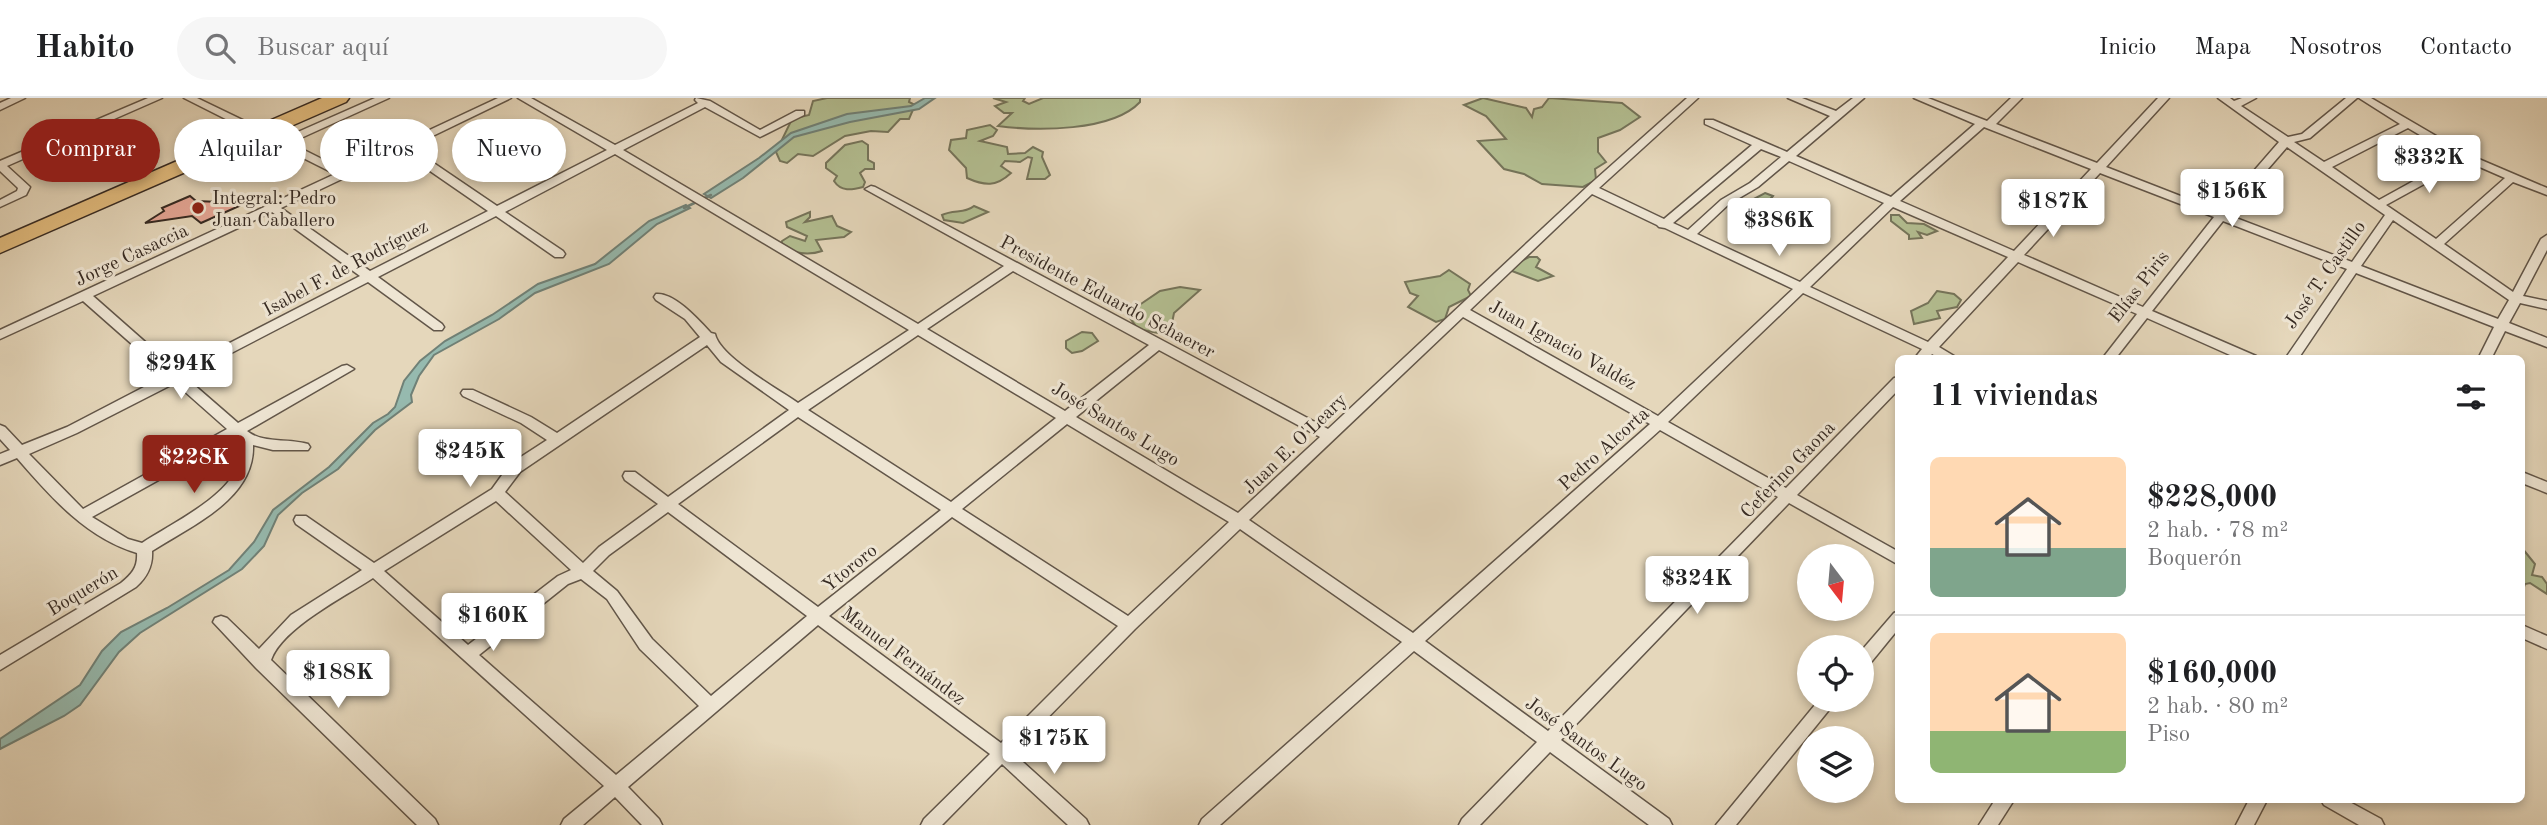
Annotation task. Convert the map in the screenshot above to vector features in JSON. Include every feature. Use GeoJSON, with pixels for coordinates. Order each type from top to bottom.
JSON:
{"type":"FeatureCollection","features":[{"type":"Feature","properties":{"kind":"highway"},"geometry":{"type":"LineString","coordinates":[[290,119],[339,98]]}},
{"type":"Feature","properties":{"kind":"highway"},"geometry":{"type":"LineString","coordinates":[[0,246],[174,170]]}},
{"type":"Feature","properties":{"kind":"street"},"geometry":{"type":"LineString","coordinates":[[0,107],[20,98]]}},
{"type":"Feature","properties":{"kind":"street"},"geometry":{"type":"LineString","coordinates":[[0,204],[22,193],[24,187],[0,165],[157,98]]}},
{"type":"Feature","properties":{"kind":"street"},"geometry":{"type":"LineString","coordinates":[[189,98],[233,119]]}},
{"type":"Feature","properties":{"kind":"street"},"geometry":{"type":"LineString","coordinates":[[307,132],[384,98]]}},
{"type":"Feature","properties":{"kind":"street","name":"Jorge Casaccia"},"geometry":{"type":"LineString","coordinates":[[438,130],[506,98]]}},
{"type":"Feature","properties":{"kind":"street","name":"José Santos Lugo"},"geometry":{"type":"LineString","coordinates":[[523,98],[614,149],[914,330],[1240,521],[1415,642],[1663,825]]}},
{"type":"Feature","properties":{"kind":"street","name":"Juan E. O'Leary"},"geometry":{"type":"LineString","coordinates":[[930,825],[1129,625],[1591,189],[1693,98]]}},
{"type":"Feature","properties":{"kind":"street"},"geometry":{"type":"LineString","coordinates":[[1793,98],[1836,115]]}},
{"type":"Feature","properties":{"kind":"street"},"geometry":{"type":"LineString","coordinates":[[1689,236],[1725,202],[1754,185],[1859,98]]}},
{"type":"Feature","properties":{"kind":"street"},"geometry":{"type":"LineString","coordinates":[[1919,98],[2547,344]]}},
{"type":"Feature","properties":{"kind":"street","name":"Pedro Alcorta"},"geometry":{"type":"LineString","coordinates":[[1208,825],[1660,422],[1805,288],[1892,202],[1982,123],[1989,125],[2017,98]]}},
{"type":"Feature","properties":{"kind":"street"},"geometry":{"type":"LineString","coordinates":[[1924,355],[2164,98]]}},
{"type":"Feature","properties":{"kind":"street"},"geometry":{"type":"LineString","coordinates":[[2223,98],[2514,298],[2547,305]]}},
{"type":"Feature","properties":{"kind":"street"},"geometry":{"type":"LineString","coordinates":[[2234,105],[2251,98]]}},
{"type":"Feature","properties":{"kind":"street","name":"Elías Piris"},"geometry":{"type":"LineString","coordinates":[[2111,355],[2220,217],[2286,141],[2306,136],[2352,98]]}},
{"type":"Feature","properties":{"kind":"street"},"geometry":{"type":"LineString","coordinates":[[2364,98],[2378,102],[2465,157],[2547,192]]}},
{"type":"Feature","properties":{"kind":"street"},"geometry":{"type":"LineString","coordinates":[[701,100],[760,134],[800,113]]}},
{"type":"Feature","properties":{"kind":"street","name":"Isabel F. de Rodríguez"},"geometry":{"type":"LineString","coordinates":[[0,460],[72,430],[178,376],[614,149],[701,100]]}},
{"type":"Feature","properties":{"kind":"street"},"geometry":{"type":"LineString","coordinates":[[1709,122],[2242,355]]}},
{"type":"Feature","properties":{"kind":"street"},"geometry":{"type":"LineString","coordinates":[[2324,167],[2409,124]]}},
{"type":"Feature","properties":{"kind":"street"},"geometry":{"type":"LineString","coordinates":[[1663,225],[1760,144]]}},
{"type":"Feature","properties":{"kind":"street"},"geometry":{"type":"LineString","coordinates":[[2378,205],[2465,157]]}},
{"type":"Feature","properties":{"kind":"street"},"geometry":{"type":"LineString","coordinates":[[438,172],[559,254]]}},
{"type":"Feature","properties":{"kind":"street"},"geometry":{"type":"LineString","coordinates":[[2436,245],[2511,178]]}},
{"type":"Feature","properties":{"kind":"street","name":"Jorge Casaccia"},"geometry":{"type":"LineString","coordinates":[[0,335],[327,182]]}},
{"type":"Feature","properties":{"kind":"street","name":"Presidente Eduardo Schaerer"},"geometry":{"type":"LineString","coordinates":[[871,189],[1011,267],[1329,436]]}},
{"type":"Feature","properties":{"kind":"street"},"geometry":{"type":"LineString","coordinates":[[1591,189],[1945,355]]}},
{"type":"Feature","properties":{"kind":"street"},"geometry":{"type":"LineString","coordinates":[[273,207],[438,327]]}},
{"type":"Feature","properties":{"kind":"street","name":"José T. Castillo"},"geometry":{"type":"LineString","coordinates":[[2294,355],[2391,214]]}},
{"type":"Feature","properties":{"kind":"street"},"geometry":{"type":"LineString","coordinates":[[2486,355],[2547,239]]}},
{"type":"Feature","properties":{"kind":"street"},"geometry":{"type":"LineString","coordinates":[[467,655],[564,580],[583,572],[604,551],[798,410],[1011,267]]}},
{"type":"Feature","properties":{"kind":"street"},"geometry":{"type":"LineString","coordinates":[[84,295],[243,434],[273,445],[303,447]]}},
{"type":"Feature","properties":{"kind":"street"},"geometry":{"type":"LineString","coordinates":[[660,297],[689,316],[710,337],[726,359],[798,410],[1129,625]]}},
{"type":"Feature","properties":{"kind":"street","name":"Juan Ignacio Valdéz"},"geometry":{"type":"LineString","coordinates":[[1462,310],[1895,557]]}},
{"type":"Feature","properties":{"kind":"street"},"geometry":{"type":"LineString","coordinates":[[262,663],[267,649],[296,619],[497,493],[515,468],[710,337]]}},
{"type":"Feature","properties":{"kind":"street","name":"Ytororo"},"geometry":{"type":"LineString","coordinates":[[570,825],[818,616],[1157,345]]}},
{"type":"Feature","properties":{"kind":"street"},"geometry":{"type":"LineString","coordinates":[[82,516],[243,434],[347,369]]}},
{"type":"Feature","properties":{"kind":"street","name":"Ceferino Gaona"},"geometry":{"type":"LineString","coordinates":[[1468,825],[1895,385]]}},
{"type":"Feature","properties":{"kind":"street"},"geometry":{"type":"LineString","coordinates":[[468,393],[526,420],[557,440]]}},
{"type":"Feature","properties":{"kind":"street","name":"Boquerón"},"geometry":{"type":"LineString","coordinates":[[0,430],[94,528],[134,548],[144,549],[147,561],[138,579],[0,663]]}},
{"type":"Feature","properties":{"kind":"street"},"geometry":{"type":"LineString","coordinates":[[144,549],[204,509],[237,482],[245,468],[243,434]]}},
{"type":"Feature","properties":{"kind":"street","name":"Manuel Fernández"},"geometry":{"type":"LineString","coordinates":[[630,476],[1003,754],[1080,825]]}},
{"type":"Feature","properties":{"kind":"street"},"geometry":{"type":"LineString","coordinates":[[2525,478],[2547,488]]}},
{"type":"Feature","properties":{"kind":"street"},"geometry":{"type":"LineString","coordinates":[[497,493],[612,595],[646,644],[710,706]]}},
{"type":"Feature","properties":{"kind":"street"},"geometry":{"type":"LineString","coordinates":[[301,520],[372,569],[615,785],[653,825]]}},
{"type":"Feature","properties":{"kind":"street"},"geometry":{"type":"LineString","coordinates":[[221,622],[429,825]]}},
{"type":"Feature","properties":{"kind":"street"},"geometry":{"type":"LineString","coordinates":[[1874,647],[1895,622]]}},
{"type":"Feature","properties":{"kind":"street"},"geometry":{"type":"LineString","coordinates":[[2525,632],[2547,643]]}},
{"type":"Feature","properties":{"kind":"street"},"geometry":{"type":"LineString","coordinates":[[1725,825],[1819,712]]}},
{"type":"Feature","properties":{"kind":"street"},"geometry":{"type":"LineString","coordinates":[[1988,825],[2003,803]]}},
{"type":"Feature","properties":{"kind":"street"},"geometry":{"type":"LineString","coordinates":[[2245,825],[2256,803]]}},
{"type":"Feature","properties":{"kind":"street"},"geometry":{"type":"LineString","coordinates":[[2335,803],[2375,825]]}},
{"type":"Feature","properties":{"kind":"green space"},"geometry":{"type":"Polygon","coordinates":[[[827,98],[910,98],[909,102],[915,105],[909,119],[900,119],[888,132],[871,131],[845,136],[813,156],[798,154],[787,163],[780,161],[776,152],[792,119],[809,115],[813,101],[827,98]]]}},
{"type":"Feature","properties":{"kind":"green space"},"geometry":{"type":"Polygon","coordinates":[[[993,98],[1025,98],[1023,101],[1029,104],[1043,98],[1140,98],[1140,102],[1127,112],[1093,124],[1032,129],[998,126],[1012,113],[1004,113],[995,106],[1006,102],[993,98]]]}},
{"type":"Feature","properties":{"kind":"green space"},"geometry":{"type":"Polygon","coordinates":[[[1483,98],[1526,108],[1532,117],[1534,109],[1542,107],[1549,98],[1622,103],[1640,117],[1620,130],[1598,138],[1598,152],[1606,162],[1595,169],[1596,180],[1583,187],[1542,184],[1524,174],[1504,169],[1478,141],[1506,139],[1486,116],[1464,105],[1483,98]]]}},
{"type":"Feature","properties":{"kind":"green space"},"geometry":{"type":"Polygon","coordinates":[[[990,125],[997,130],[993,136],[980,141],[1007,147],[1008,154],[1025,153],[1033,147],[1043,152],[1042,157],[1050,175],[1045,179],[1027,179],[1032,158],[1028,157],[1020,162],[1005,161],[1001,166],[1011,173],[995,183],[979,183],[967,178],[966,168],[949,150],[951,140],[966,138],[967,130],[990,125]]]}},
{"type":"Feature","properties":{"kind":"green space"},"geometry":{"type":"Polygon","coordinates":[[[862,141],[868,145],[868,160],[874,163],[874,169],[865,169],[860,173],[865,182],[863,187],[843,189],[834,181],[837,176],[826,168],[826,163],[845,145],[862,141]]]}},
{"type":"Feature","properties":{"kind":"green space"},"geometry":{"type":"Polygon","coordinates":[[[1765,193],[1773,196],[1763,206],[1752,211],[1740,211],[1726,205],[1730,201],[1752,200],[1765,193]]]}},
{"type":"Feature","properties":{"kind":"green space"},"geometry":{"type":"Polygon","coordinates":[[[974,206],[988,212],[963,223],[944,220],[942,215],[967,210],[974,206]]]}},
{"type":"Feature","properties":{"kind":"green space"},"geometry":{"type":"Polygon","coordinates":[[[810,212],[810,217],[805,222],[832,216],[837,226],[851,232],[844,237],[816,240],[822,251],[817,253],[801,253],[781,247],[782,241],[790,236],[805,241],[807,236],[787,227],[786,222],[810,212]]]}},
{"type":"Feature","properties":{"kind":"green space"},"geometry":{"type":"Polygon","coordinates":[[[1891,215],[1899,215],[1907,223],[1924,224],[1937,231],[1927,235],[1918,232],[1922,238],[1909,239],[1909,235],[1891,221],[1891,215]]]}},
{"type":"Feature","properties":{"kind":"green space"},"geometry":{"type":"Polygon","coordinates":[[[1529,257],[1537,257],[1540,260],[1536,267],[1553,276],[1538,281],[1512,271],[1512,266],[1529,257]]]}},
{"type":"Feature","properties":{"kind":"green space"},"geometry":{"type":"Polygon","coordinates":[[[1449,270],[1470,284],[1468,290],[1471,296],[1449,307],[1445,319],[1436,322],[1408,307],[1418,296],[1410,293],[1405,282],[1440,276],[1449,270]]]}},
{"type":"Feature","properties":{"kind":"green space"},"geometry":{"type":"Polygon","coordinates":[[[1180,287],[1200,290],[1174,313],[1171,328],[1158,333],[1138,329],[1130,318],[1132,310],[1160,291],[1180,287]]]}},
{"type":"Feature","properties":{"kind":"green space"},"geometry":{"type":"Polygon","coordinates":[[[1937,291],[1954,294],[1961,300],[1957,307],[1937,311],[1940,318],[1914,324],[1911,311],[1928,303],[1937,291]]]}},
{"type":"Feature","properties":{"kind":"green space"},"geometry":{"type":"Polygon","coordinates":[[[1082,332],[1092,333],[1098,341],[1082,351],[1072,353],[1066,348],[1066,341],[1082,332]]]}},
{"type":"Feature","properties":{"kind":"green space"},"geometry":{"type":"Polygon","coordinates":[[[2525,552],[2535,564],[2532,575],[2542,577],[2547,584],[2547,594],[2530,583],[2525,584],[2525,552]]]}},
{"type":"Feature","properties":{"kind":"water"},"geometry":{"type":"Polygon","coordinates":[[[925,98],[935,98],[919,109],[850,122],[794,137],[743,178],[711,198],[704,194],[791,133],[847,114],[911,106],[925,98]]]}},
{"type":"Feature","properties":{"kind":"water"},"geometry":{"type":"Polygon","coordinates":[[[686,205],[690,208],[657,224],[609,264],[535,293],[499,319],[434,355],[419,376],[411,395],[412,402],[375,430],[338,469],[302,493],[278,515],[264,546],[242,569],[140,633],[119,652],[80,705],[0,749],[0,739],[80,685],[102,651],[121,632],[229,570],[254,542],[273,510],[329,467],[373,423],[388,414],[395,407],[404,381],[420,361],[445,341],[492,315],[538,284],[595,264],[649,221],[686,205]]]}},
{"type":"Feature","properties":{"kind":"building","name":"Integral: Pedro Juan Caballero"},"geometry":{"type":"Polygon","coordinates":[[[237,195],[246,203],[201,223],[192,216],[145,223],[164,211],[162,208],[190,196],[196,201],[220,202],[237,195]]]}},
{"type":"Feature","properties":{"kind":"waterway"},"geometry":{"type":"LineString","coordinates":[[684,208],[711,195]]}},
{"type":"Feature","properties":{"kind":"place","name":"Integral: Pedro Juan Caballero"},"geometry":{"type":"Point","coordinates":[198,208]}}]}
